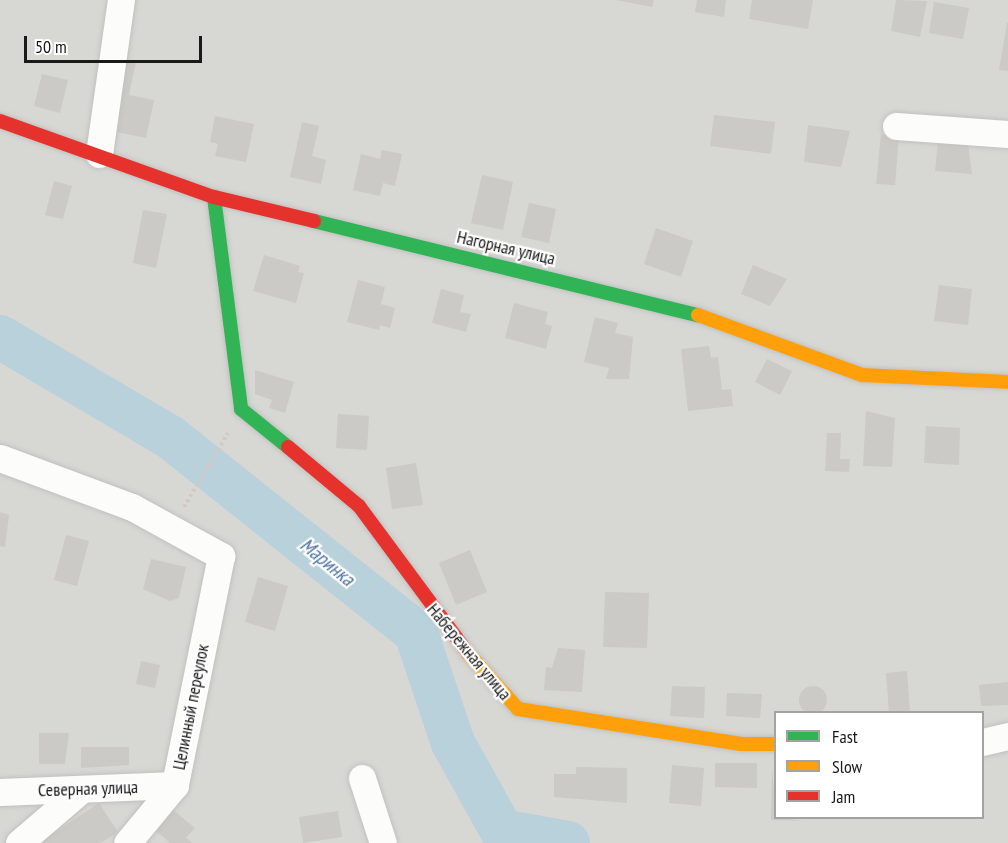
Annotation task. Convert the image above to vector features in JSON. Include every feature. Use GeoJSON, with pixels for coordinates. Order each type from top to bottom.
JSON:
{"type":"FeatureCollection","features":[{"type":"Feature","properties":{"kind":"street"},"geometry":{"type":"LineString","coordinates":[[99,154],[122,0]]}},
{"type":"Feature","properties":{"kind":"street","name":"Нагорная улица"},"geometry":{"type":"LineString","coordinates":[[0,121],[99,154],[214,197],[678,308],[862,375],[1008,382]]}},
{"type":"Feature","properties":{"kind":"street"},"geometry":{"type":"LineString","coordinates":[[896,126],[1008,134]]}},
{"type":"Feature","properties":{"kind":"street","name":"Набережная улица"},"geometry":{"type":"LineString","coordinates":[[214,197],[241,409],[359,506],[443,626],[518,709],[741,744],[774,744]]}},
{"type":"Feature","properties":{"kind":"street","name":"Целинный переулок"},"geometry":{"type":"LineString","coordinates":[[0,458],[132,507],[221,556],[175,785],[127,843]]}},
{"type":"Feature","properties":{"kind":"street"},"geometry":{"type":"LineString","coordinates":[[984,742],[1008,736]]}},
{"type":"Feature","properties":{"kind":"street"},"geometry":{"type":"LineString","coordinates":[[362,778],[383,843]]}},
{"type":"Feature","properties":{"kind":"street","name":"Северная улица"},"geometry":{"type":"LineString","coordinates":[[0,792],[175,785]]}},
{"type":"Feature","properties":{"kind":"street"},"geometry":{"type":"LineString","coordinates":[[19,843],[82,789]]}},
{"type":"Feature","properties":{"kind":"path"},"geometry":{"type":"LineString","coordinates":[[188,501],[218,451]]}},
{"type":"Feature","properties":{"kind":"shaded area"},"geometry":{"type":"Polygon","coordinates":[[[0,0],[1008,0],[1008,843],[0,843],[0,0]]]}},
{"type":"Feature","properties":{"kind":"building"},"geometry":{"type":"Polygon","coordinates":[[[616,0],[654,0],[652,7],[616,0]]]}},
{"type":"Feature","properties":{"kind":"building"},"geometry":{"type":"Polygon","coordinates":[[[697,0],[726,0],[724,17],[695,12],[697,0]]]}},
{"type":"Feature","properties":{"kind":"building"},"geometry":{"type":"Polygon","coordinates":[[[752,0],[813,0],[808,29],[749,19],[752,0]]]}},
{"type":"Feature","properties":{"kind":"building"},"geometry":{"type":"Polygon","coordinates":[[[896,0],[927,1],[920,37],[891,31],[896,0]]]}},
{"type":"Feature","properties":{"kind":"building"},"geometry":{"type":"Polygon","coordinates":[[[934,2],[969,8],[963,39],[929,33],[934,2]]]}},
{"type":"Feature","properties":{"kind":"building"},"geometry":{"type":"Polygon","coordinates":[[[1008,23],[1008,71],[999,70],[1008,23]]]}},
{"type":"Feature","properties":{"kind":"building"},"geometry":{"type":"Polygon","coordinates":[[[124,60],[136,62],[129,95],[154,100],[146,138],[117,132],[120,120],[111,118],[124,60]]]}},
{"type":"Feature","properties":{"kind":"building"},"geometry":{"type":"Polygon","coordinates":[[[42,74],[68,80],[60,113],[34,106],[42,74]]]}},
{"type":"Feature","properties":{"kind":"building"},"geometry":{"type":"Polygon","coordinates":[[[714,115],[775,122],[771,154],[710,146],[714,115]]]}},
{"type":"Feature","properties":{"kind":"building"},"geometry":{"type":"Polygon","coordinates":[[[215,116],[254,124],[246,162],[215,156],[218,144],[210,142],[215,116]]]}},
{"type":"Feature","properties":{"kind":"building"},"geometry":{"type":"Polygon","coordinates":[[[302,122],[319,126],[312,156],[326,160],[321,184],[290,177],[302,122]]]}},
{"type":"Feature","properties":{"kind":"building"},"geometry":{"type":"Polygon","coordinates":[[[808,125],[850,131],[841,167],[804,162],[808,125]]]}},
{"type":"Feature","properties":{"kind":"building"},"geometry":{"type":"Polygon","coordinates":[[[881,134],[899,136],[895,185],[876,184],[881,134]]]}},
{"type":"Feature","properties":{"kind":"building"},"geometry":{"type":"Polygon","coordinates":[[[938,142],[968,144],[972,174],[935,171],[938,142]]]}},
{"type":"Feature","properties":{"kind":"building"},"geometry":{"type":"Polygon","coordinates":[[[382,150],[402,154],[395,186],[383,183],[380,196],[353,190],[361,154],[380,159],[382,150]]]}},
{"type":"Feature","properties":{"kind":"building"},"geometry":{"type":"Polygon","coordinates":[[[482,175],[513,182],[503,230],[471,223],[482,175]]]}},
{"type":"Feature","properties":{"kind":"building"},"geometry":{"type":"Polygon","coordinates":[[[54,181],[72,186],[63,219],[45,215],[54,181]]]}},
{"type":"Feature","properties":{"kind":"building"},"geometry":{"type":"Polygon","coordinates":[[[529,203],[556,209],[549,243],[521,237],[529,203]]]}},
{"type":"Feature","properties":{"kind":"building"},"geometry":{"type":"Polygon","coordinates":[[[143,210],[167,214],[156,268],[133,263],[143,210]]]}},
{"type":"Feature","properties":{"kind":"building"},"geometry":{"type":"Polygon","coordinates":[[[656,228],[693,241],[681,277],[644,264],[656,228]]]}},
{"type":"Feature","properties":{"kind":"building"},"geometry":{"type":"Polygon","coordinates":[[[264,255],[300,266],[298,272],[304,273],[296,303],[253,291],[264,255]]]}},
{"type":"Feature","properties":{"kind":"building"},"geometry":{"type":"Polygon","coordinates":[[[753,265],[787,279],[770,306],[741,294],[753,265]]]}},
{"type":"Feature","properties":{"kind":"building"},"geometry":{"type":"Polygon","coordinates":[[[358,280],[385,287],[381,304],[395,308],[390,328],[380,325],[379,330],[347,322],[358,280]]]}},
{"type":"Feature","properties":{"kind":"building"},"geometry":{"type":"Polygon","coordinates":[[[939,285],[972,289],[968,325],[934,321],[939,285]]]}},
{"type":"Feature","properties":{"kind":"building"},"geometry":{"type":"Polygon","coordinates":[[[441,289],[464,295],[460,312],[471,314],[466,332],[432,323],[441,289]]]}},
{"type":"Feature","properties":{"kind":"building"},"geometry":{"type":"Polygon","coordinates":[[[514,303],[548,312],[545,324],[552,326],[546,349],[505,338],[514,303]]]}},
{"type":"Feature","properties":{"kind":"building"},"geometry":{"type":"Polygon","coordinates":[[[595,317],[618,323],[615,333],[633,337],[629,379],[606,379],[609,368],[584,362],[595,317]]]}},
{"type":"Feature","properties":{"kind":"building"},"geometry":{"type":"Polygon","coordinates":[[[709,346],[711,358],[718,357],[722,390],[731,389],[733,406],[688,411],[681,349],[709,346]]]}},
{"type":"Feature","properties":{"kind":"building"},"geometry":{"type":"Polygon","coordinates":[[[767,359],[792,371],[780,395],[755,382],[767,359]]]}},
{"type":"Feature","properties":{"kind":"building"},"geometry":{"type":"Polygon","coordinates":[[[255,370],[294,382],[285,413],[269,408],[272,400],[255,394],[255,370]]]}},
{"type":"Feature","properties":{"kind":"building"},"geometry":{"type":"Polygon","coordinates":[[[866,411],[895,418],[892,467],[863,466],[866,411]]]}},
{"type":"Feature","properties":{"kind":"building"},"geometry":{"type":"Polygon","coordinates":[[[338,414],[369,416],[367,450],[336,448],[338,414]]]}},
{"type":"Feature","properties":{"kind":"building"},"geometry":{"type":"Polygon","coordinates":[[[926,426],[960,428],[959,465],[924,463],[926,426]]]}},
{"type":"Feature","properties":{"kind":"building"},"geometry":{"type":"Polygon","coordinates":[[[827,433],[841,433],[840,459],[850,459],[849,472],[825,471],[827,433]]]}},
{"type":"Feature","properties":{"kind":"building"},"geometry":{"type":"Polygon","coordinates":[[[416,463],[423,505],[392,509],[386,468],[416,463]]]}},
{"type":"Feature","properties":{"kind":"building"},"geometry":{"type":"Polygon","coordinates":[[[0,512],[9,515],[5,547],[0,546],[0,512]]]}},
{"type":"Feature","properties":{"kind":"building"},"geometry":{"type":"Polygon","coordinates":[[[66,535],[89,541],[77,586],[54,580],[66,535]]]}},
{"type":"Feature","properties":{"kind":"building"},"geometry":{"type":"Polygon","coordinates":[[[470,550],[487,592],[456,605],[439,563],[470,550]]]}},
{"type":"Feature","properties":{"kind":"building"},"geometry":{"type":"Polygon","coordinates":[[[151,559],[186,567],[179,598],[170,601],[143,589],[151,559]]]}},
{"type":"Feature","properties":{"kind":"building"},"geometry":{"type":"Polygon","coordinates":[[[258,577],[288,586],[275,631],[245,622],[258,577]]]}},
{"type":"Feature","properties":{"kind":"building"},"geometry":{"type":"Polygon","coordinates":[[[605,592],[649,593],[647,648],[603,647],[605,592]]]}},
{"type":"Feature","properties":{"kind":"building"},"geometry":{"type":"Polygon","coordinates":[[[558,648],[585,650],[582,692],[544,690],[546,667],[552,668],[558,648]]]}},
{"type":"Feature","properties":{"kind":"building"},"geometry":{"type":"Polygon","coordinates":[[[141,661],[160,665],[155,688],[136,684],[141,661]]]}},
{"type":"Feature","properties":{"kind":"building"},"geometry":{"type":"Polygon","coordinates":[[[907,671],[910,711],[889,711],[886,673],[907,671]]]}},
{"type":"Feature","properties":{"kind":"building"},"geometry":{"type":"Polygon","coordinates":[[[1008,682],[1008,705],[981,706],[979,685],[1008,682]]]}},
{"type":"Feature","properties":{"kind":"building"},"geometry":{"type":"Polygon","coordinates":[[[672,686],[705,687],[704,718],[670,716],[672,686]]]}},
{"type":"Feature","properties":{"kind":"building"},"geometry":{"type":"Polygon","coordinates":[[[808,687],[818,687],[826,695],[826,705],[821,711],[805,711],[800,705],[800,695],[808,687]]]}},
{"type":"Feature","properties":{"kind":"building"},"geometry":{"type":"Polygon","coordinates":[[[727,693],[762,694],[760,718],[726,716],[727,693]]]}},
{"type":"Feature","properties":{"kind":"building"},"geometry":{"type":"Polygon","coordinates":[[[39,733],[69,733],[65,764],[39,764],[39,733]]]}},
{"type":"Feature","properties":{"kind":"building"},"geometry":{"type":"Polygon","coordinates":[[[81,747],[129,747],[129,765],[81,768],[81,747]]]}},
{"type":"Feature","properties":{"kind":"building"},"geometry":{"type":"Polygon","coordinates":[[[715,763],[757,763],[757,788],[715,787],[715,763]]]}},
{"type":"Feature","properties":{"kind":"building"},"geometry":{"type":"Polygon","coordinates":[[[672,765],[704,768],[701,806],[669,803],[672,765]]]}},
{"type":"Feature","properties":{"kind":"building"},"geometry":{"type":"Polygon","coordinates":[[[576,767],[627,768],[627,803],[554,797],[554,774],[576,774],[576,767]]]}},
{"type":"Feature","properties":{"kind":"building"},"geometry":{"type":"Polygon","coordinates":[[[772,767],[774,819],[805,821],[771,820],[772,767]]]}},
{"type":"Feature","properties":{"kind":"building"},"geometry":{"type":"Polygon","coordinates":[[[99,803],[118,832],[101,843],[39,843],[99,803]]]}},
{"type":"Feature","properties":{"kind":"building"},"geometry":{"type":"Polygon","coordinates":[[[173,810],[195,828],[186,838],[192,843],[170,843],[155,830],[173,810]]]}},
{"type":"Feature","properties":{"kind":"building"},"geometry":{"type":"Polygon","coordinates":[[[338,811],[342,837],[303,843],[299,817],[338,811]]]}},
{"type":"Feature","properties":{"kind":"waterway","name":"Маринка"},"geometry":{"type":"LineString","coordinates":[[0,337],[170,437],[416,633],[453,743],[502,831],[568,843]]}},
{"type":"Feature","properties":{"kind":"traffic: fast"},"geometry":{"type":"LineString","coordinates":[[214,197],[241,409],[288,447]]}},
{"type":"Feature","properties":{"kind":"traffic: fast"},"geometry":{"type":"LineString","coordinates":[[314,221],[698,315]]}},
{"type":"Feature","properties":{"kind":"traffic: slow"},"geometry":{"type":"LineString","coordinates":[[698,315],[862,375],[1008,382]]}},
{"type":"Feature","properties":{"kind":"traffic: slow"},"geometry":{"type":"LineString","coordinates":[[467,652],[518,709],[741,744],[774,744]]}},
{"type":"Feature","properties":{"kind":"traffic: jam"},"geometry":{"type":"LineString","coordinates":[[0,121],[214,197],[314,221]]}},
{"type":"Feature","properties":{"kind":"traffic: jam"},"geometry":{"type":"LineString","coordinates":[[288,447],[359,506],[467,652]]}}]}
